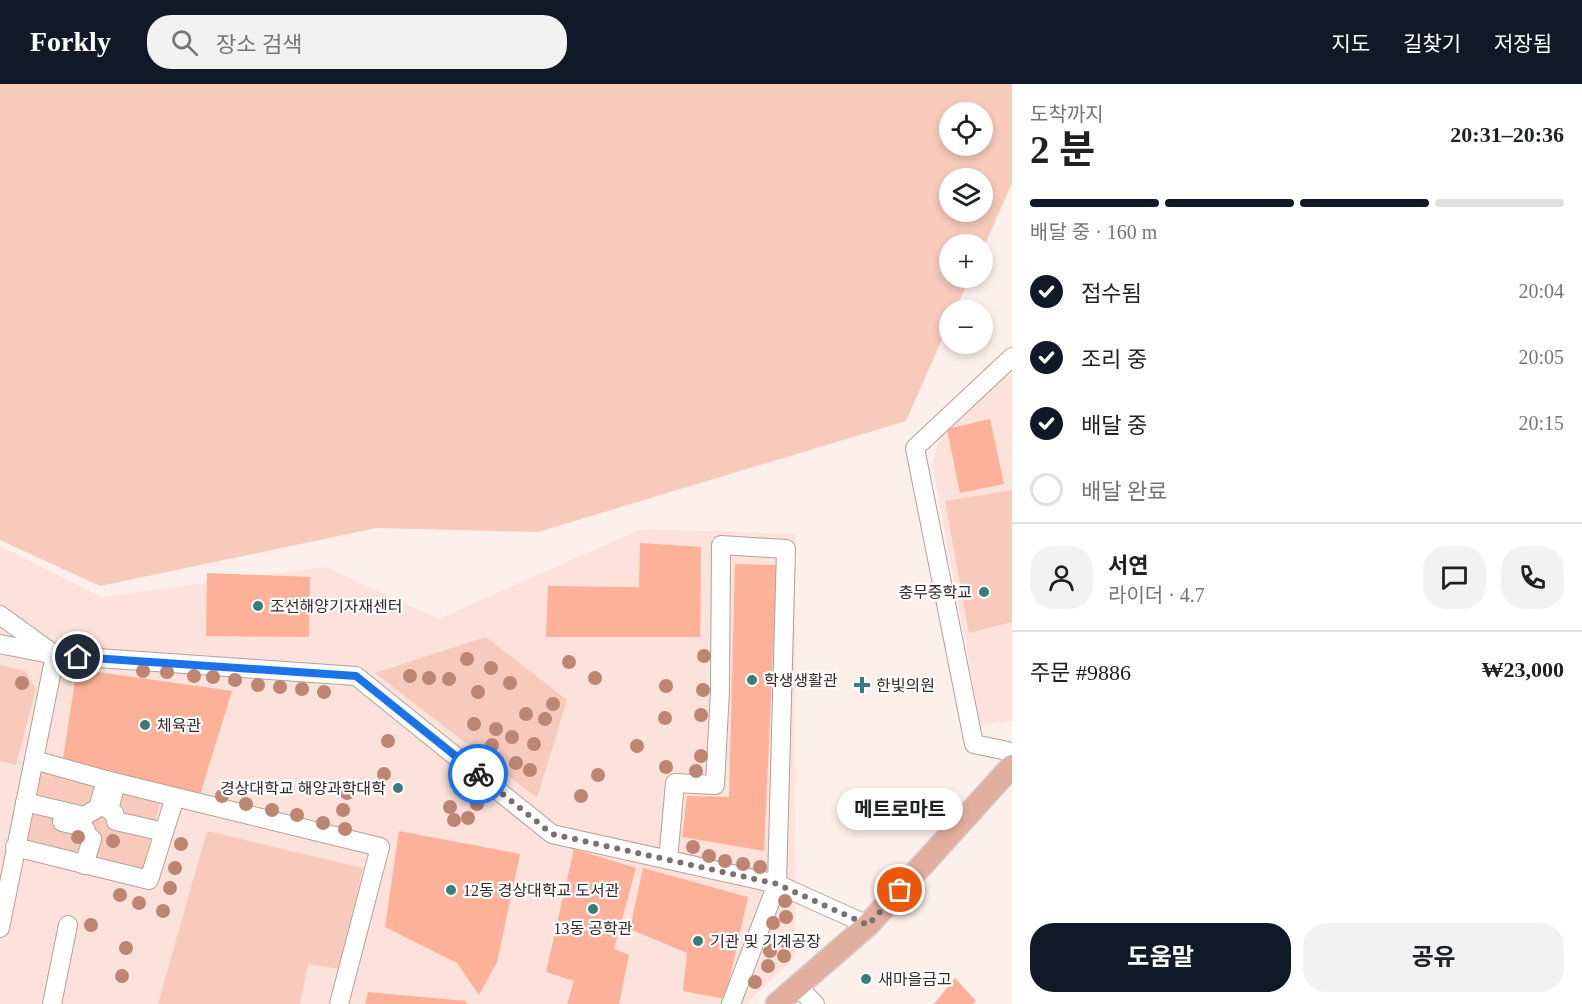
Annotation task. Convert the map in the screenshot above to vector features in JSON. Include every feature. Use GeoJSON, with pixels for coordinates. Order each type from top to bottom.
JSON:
{"type":"FeatureCollection","features":[{"type":"Feature","properties":{"kind":"main road"},"geometry":{"type":"LineString","coordinates":[[777,1004],[868,925],[1012,766]]}},
{"type":"Feature","properties":{"kind":"street"},"geometry":{"type":"LineString","coordinates":[[1012,357],[915,448],[974,744],[1012,752]]}},
{"type":"Feature","properties":{"kind":"street"},"geometry":{"type":"LineString","coordinates":[[668,860],[675,783],[714,785],[720,690],[721,545],[786,549],[777,884],[731,1004]]}},
{"type":"Feature","properties":{"kind":"street"},"geometry":{"type":"LineString","coordinates":[[0,615],[55,656]]}},
{"type":"Feature","properties":{"kind":"street"},"geometry":{"type":"LineString","coordinates":[[0,644],[55,656],[356,676],[552,834],[777,884],[868,925]]}},
{"type":"Feature","properties":{"kind":"street"},"geometry":{"type":"LineString","coordinates":[[0,928],[55,656]]}},
{"type":"Feature","properties":{"kind":"street"},"geometry":{"type":"LineString","coordinates":[[34,759],[111,781],[380,847],[339,1004]]}},
{"type":"Feature","properties":{"kind":"street"},"geometry":{"type":"LineString","coordinates":[[23,808],[84,816],[98,808],[111,781]]}},
{"type":"Feature","properties":{"kind":"street"},"geometry":{"type":"LineString","coordinates":[[111,781],[109,810],[114,813],[116,821],[162,836]]}},
{"type":"Feature","properties":{"kind":"street"},"geometry":{"type":"LineString","coordinates":[[15,847],[149,880],[174,797]]}},
{"type":"Feature","properties":{"kind":"street"},"geometry":{"type":"LineString","coordinates":[[23,808],[84,827],[92,839],[90,866]]}},
{"type":"Feature","properties":{"kind":"street"},"geometry":{"type":"LineString","coordinates":[[90,866],[102,838],[114,831],[162,836]]}},
{"type":"Feature","properties":{"kind":"street"},"geometry":{"type":"LineString","coordinates":[[52,1004],[68,925]]}},
{"type":"Feature","properties":{"kind":"street"},"geometry":{"type":"LineString","coordinates":[[797,986],[815,1004]]}},
{"type":"Feature","properties":{"kind":"shaded area"},"geometry":{"type":"Polygon","coordinates":[[[0,84],[1012,84],[1012,183],[990,234],[939,234],[939,288],[965,288],[960,300],[939,300],[939,346],[906,421],[538,532],[376,528],[100,586],[0,540],[0,84]]]}},
{"type":"Feature","properties":{"kind":"shaded area","name":"충무중학교"},"geometry":{"type":"Polygon","coordinates":[[[1012,374],[1012,720],[981,726],[932,464],[940,437],[952,419],[1001,377],[1012,374]]]}},
{"type":"Feature","properties":{"kind":"shaded area"},"geometry":{"type":"Polygon","coordinates":[[[1012,490],[1012,622],[969,633],[945,501],[1012,490]]]}},
{"type":"Feature","properties":{"kind":"shaded area","name":"경상대학교 해양과학대학"},"geometry":{"type":"Polygon","coordinates":[[[642,529],[795,534],[795,957],[746,1004],[0,1004],[0,546],[101,597],[326,567],[438,619],[642,529]]]}},
{"type":"Feature","properties":{"kind":"shaded area"},"geometry":{"type":"Polygon","coordinates":[[[486,637],[567,700],[537,798],[375,673],[486,637]]]}},
{"type":"Feature","properties":{"kind":"shaded area"},"geometry":{"type":"Polygon","coordinates":[[[0,665],[25,671],[36,689],[16,765],[0,761],[0,665]]]}},
{"type":"Feature","properties":{"kind":"shaded area"},"geometry":{"type":"Polygon","coordinates":[[[41,769],[161,799],[143,869],[23,845],[41,769]]]}},
{"type":"Feature","properties":{"kind":"shaded area"},"geometry":{"type":"Polygon","coordinates":[[[207,831],[363,868],[340,969],[308,964],[300,1004],[158,1004],[207,831]]]}},
{"type":"Feature","properties":{"kind":"building"},"geometry":{"type":"Polygon","coordinates":[[[990,419],[1004,484],[960,493],[947,429],[990,419]]]}},
{"type":"Feature","properties":{"kind":"building"},"geometry":{"type":"Polygon","coordinates":[[[640,543],[701,547],[700,637],[546,637],[548,586],[639,587],[640,543]]]}},
{"type":"Feature","properties":{"kind":"building","name":"학생생활관"},"geometry":{"type":"Polygon","coordinates":[[[735,564],[777,565],[764,851],[682,837],[687,796],[729,797],[735,564]]]}},
{"type":"Feature","properties":{"kind":"building","name":"조선해양기자재센터"},"geometry":{"type":"Polygon","coordinates":[[[207,573],[310,577],[309,637],[206,636],[207,573]]]}},
{"type":"Feature","properties":{"kind":"building","name":"체육관"},"geometry":{"type":"Polygon","coordinates":[[[77,669],[232,691],[199,798],[63,758],[77,669]]]}},
{"type":"Feature","properties":{"kind":"building","name":"12동 경상대학교 도서관"},"geometry":{"type":"Polygon","coordinates":[[[399,831],[520,854],[497,962],[479,995],[457,963],[385,927],[399,831]]]}},
{"type":"Feature","properties":{"kind":"building","name":"13동 공학관"},"geometry":{"type":"Polygon","coordinates":[[[574,849],[636,868],[614,949],[629,955],[619,1004],[567,1004],[574,981],[546,972],[574,849]]]}},
{"type":"Feature","properties":{"kind":"building","name":"기관 및 기계공장"},"geometry":{"type":"Polygon","coordinates":[[[643,868],[748,897],[725,999],[683,991],[687,953],[630,929],[643,868]]]}},
{"type":"Feature","properties":{"kind":"building"},"geometry":{"type":"Polygon","coordinates":[[[955,978],[976,1001],[973,1004],[934,1004],[955,978]]]}},
{"type":"Feature","properties":{"kind":"building"},"geometry":{"type":"Polygon","coordinates":[[[368,992],[466,1001],[467,1004],[365,1004],[368,992]]]}},
{"type":"Feature","properties":{"kind":"way so far"},"geometry":{"type":"LineString","coordinates":[[478,774],[552,834],[777,884],[868,925],[900,890]]}},
{"type":"Feature","properties":{"kind":"place","name":"충무중학교"},"geometry":{"type":"Point","coordinates":[984,592]}},
{"type":"Feature","properties":{"kind":"place","name":"조선해양기자재센터"},"geometry":{"type":"Point","coordinates":[258,606]}},
{"type":"Feature","properties":{"kind":"place","name":"학생생활관"},"geometry":{"type":"Point","coordinates":[752,680]}},
{"type":"Feature","properties":{"kind":"place","name":"한빛의원"},"geometry":{"type":"Point","coordinates":[862,685]}},
{"type":"Feature","properties":{"kind":"place","name":"체육관"},"geometry":{"type":"Point","coordinates":[145,725]}},
{"type":"Feature","properties":{"kind":"place","name":"경상대학교 해양과학대학"},"geometry":{"type":"Point","coordinates":[398,788]}},
{"type":"Feature","properties":{"kind":"place","name":"12동 경상대학교 도서관"},"geometry":{"type":"Point","coordinates":[451,890]}},
{"type":"Feature","properties":{"kind":"place","name":"메트로마트"},"geometry":{"type":"Point","coordinates":[900,890]}},
{"type":"Feature","properties":{"kind":"place","name":"13동 공학관"},"geometry":{"type":"Point","coordinates":[593,909]}},
{"type":"Feature","properties":{"kind":"place","name":"기관 및 기계공장"},"geometry":{"type":"Point","coordinates":[698,941]}},
{"type":"Feature","properties":{"kind":"place","name":"새마을금고"},"geometry":{"type":"Point","coordinates":[866,979]}},
{"type":"Feature","properties":{"kind":"route"},"geometry":{"type":"LineString","coordinates":[[78,657],[356,676],[478,774]]}}]}
